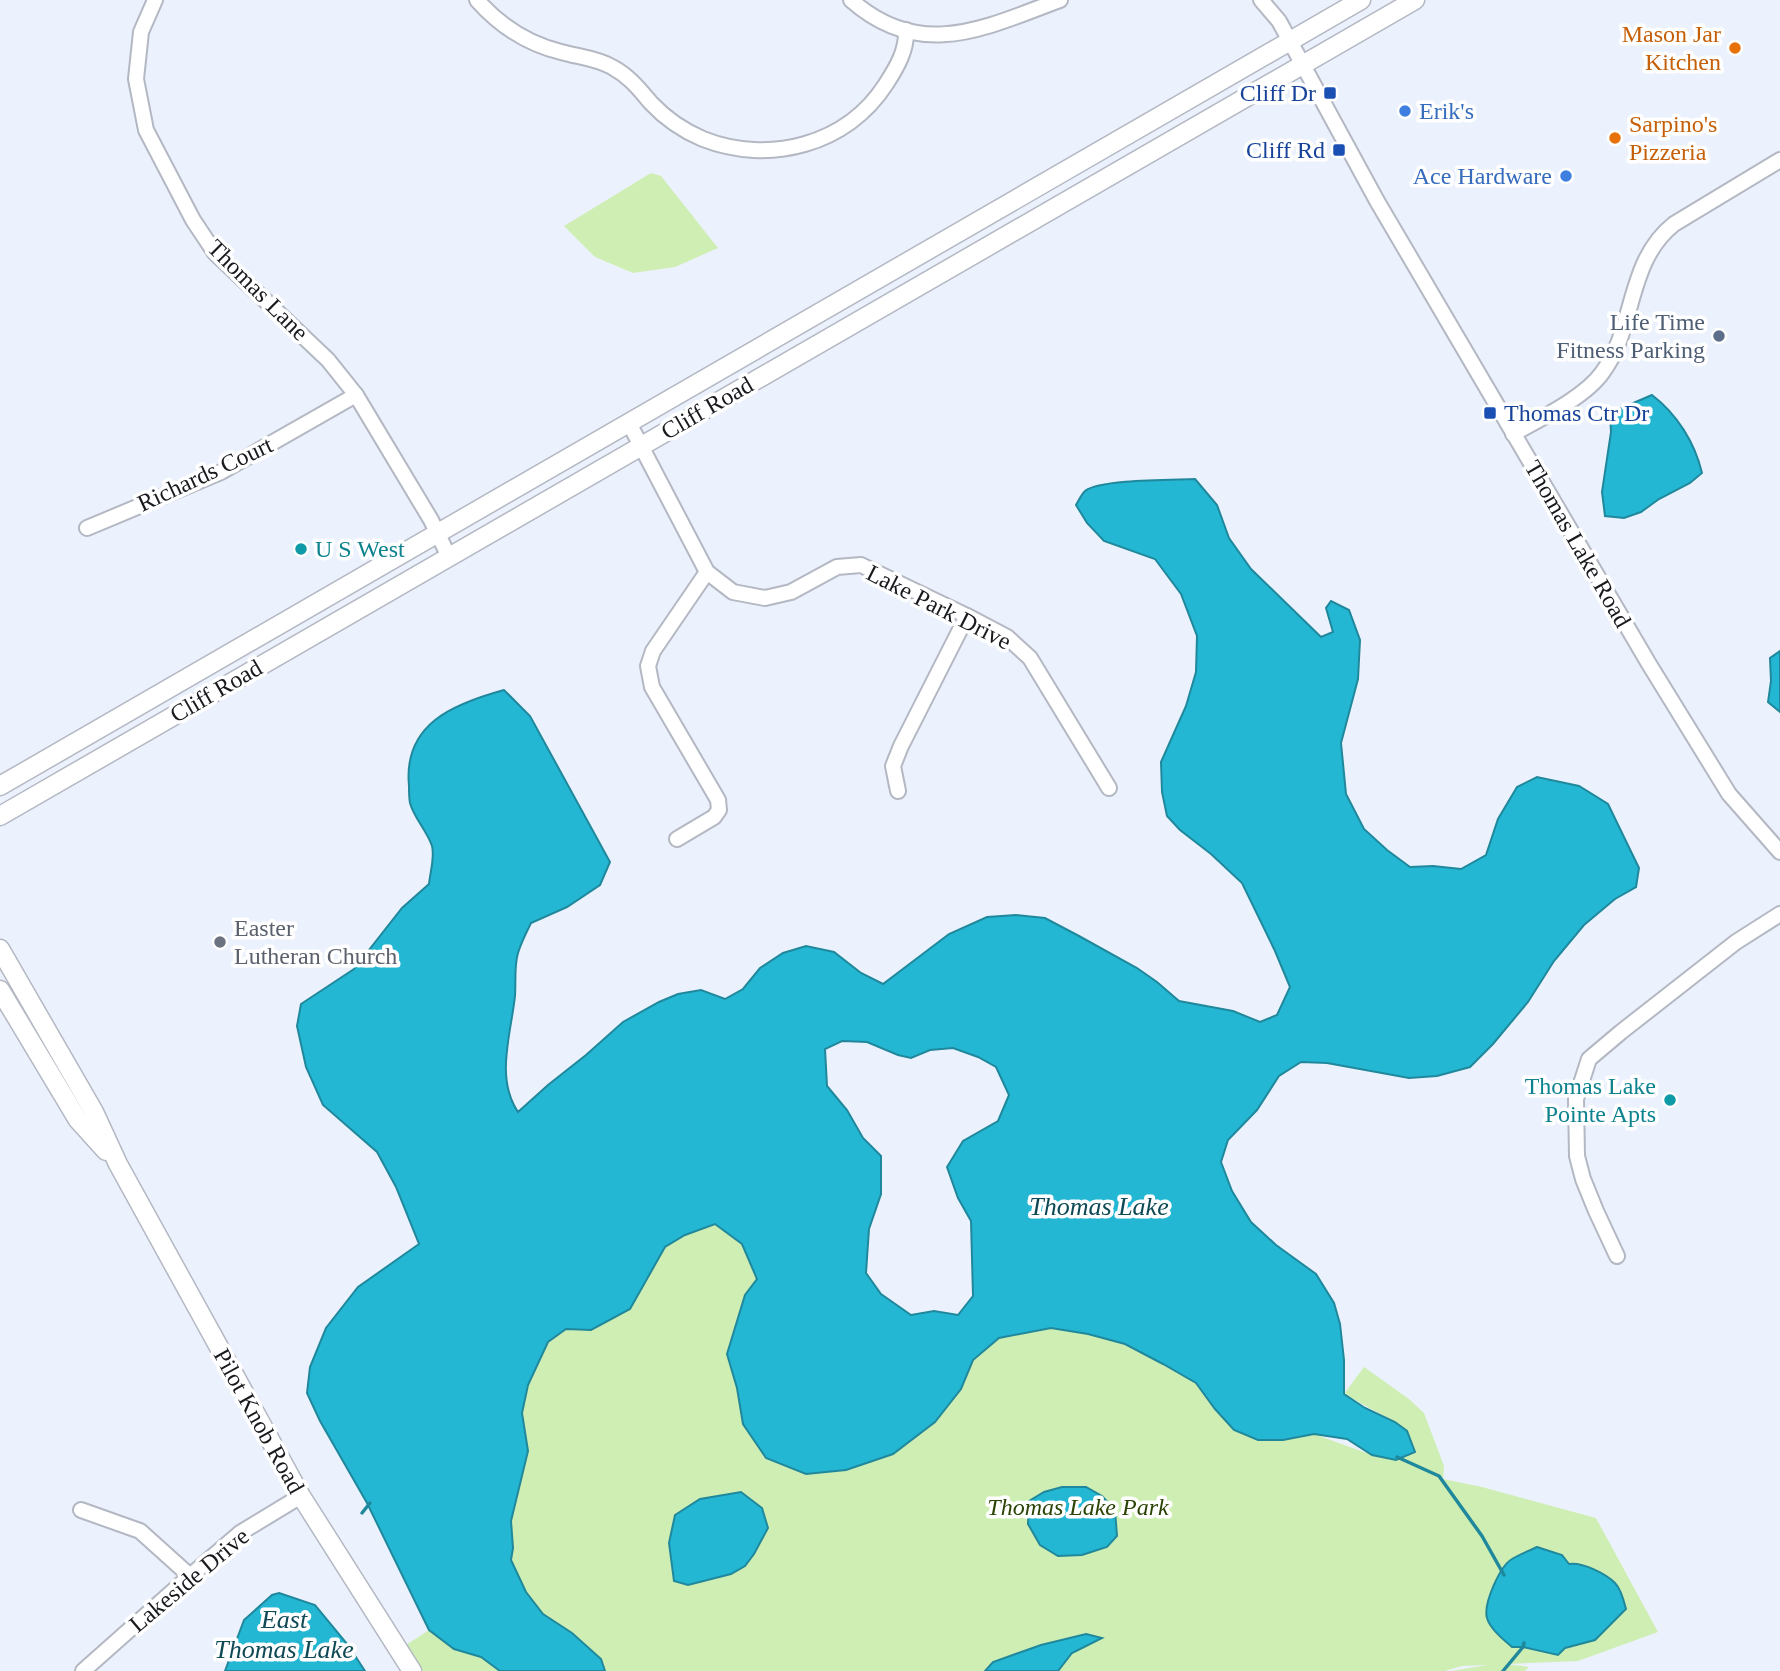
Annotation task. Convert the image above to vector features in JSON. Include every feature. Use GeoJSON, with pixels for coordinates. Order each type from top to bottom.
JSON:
{"type":"FeatureCollection","features":[{"type":"Feature","properties":{"kind":"main road","name":"Cliff Road"},"geometry":{"type":"LineString","coordinates":[[0,786],[1361,0]]}},
{"type":"Feature","properties":{"kind":"main road","name":"Cliff Road"},"geometry":{"type":"LineString","coordinates":[[0,816],[1415,0]]}},
{"type":"Feature","properties":{"kind":"main road","name":"Pilot Knob Road"},"geometry":{"type":"LineString","coordinates":[[0,949],[94,1112],[118,1164],[301,1496],[412,1671]]}},
{"type":"Feature","properties":{"kind":"main road","name":"Pilot Knob Road"},"geometry":{"type":"LineString","coordinates":[[0,990],[78,1120],[118,1164]]}},
{"type":"Feature","properties":{"kind":"street","name":"Thomas Lane"},"geometry":{"type":"LineString","coordinates":[[155,0],[141,32],[136,79],[146,130],[151,141],[193,220],[215,253],[328,360],[356,394],[438,533],[449,557]]}},
{"type":"Feature","properties":{"kind":"street"},"geometry":{"type":"LineString","coordinates":[[477,0],[499,22],[538,45],[587,57],[614,68],[630,79],[665,116],[694,135],[744,150],[775,150],[806,145],[835,132],[860,114],[895,71],[906,42],[906,30]]}},
{"type":"Feature","properties":{"kind":"street"},"geometry":{"type":"LineString","coordinates":[[851,0],[885,23],[918,33],[942,35],[976,30],[1024,6],[1060,0]]}},
{"type":"Feature","properties":{"kind":"street","name":"Thomas Lake Road"},"geometry":{"type":"LineString","coordinates":[[1261,0],[1279,21],[1377,201],[1648,664],[1729,794],[1780,852]]}},
{"type":"Feature","properties":{"kind":"street"},"geometry":{"type":"LineString","coordinates":[[1513,434],[1576,398],[1602,374],[1617,345],[1642,264],[1665,231],[1780,160]]}},
{"type":"Feature","properties":{"kind":"street","name":"Richards Court"},"geometry":{"type":"LineString","coordinates":[[87,528],[221,472],[356,394]]}},
{"type":"Feature","properties":{"kind":"street","name":"Lake Park Drive"},"geometry":{"type":"LineString","coordinates":[[629,423],[707,572],[733,592],[765,598],[791,593],[837,567],[861,565],[967,616],[1007,637],[1030,658],[1110,788]]}},
{"type":"Feature","properties":{"kind":"street"},"geometry":{"type":"LineString","coordinates":[[677,839],[714,817],[719,810],[718,800],[652,687],[648,666],[653,651],[707,572]]}},
{"type":"Feature","properties":{"kind":"street"},"geometry":{"type":"LineString","coordinates":[[898,791],[893,766],[967,616]]}},
{"type":"Feature","properties":{"kind":"street"},"geometry":{"type":"LineString","coordinates":[[1618,1256],[1595,1211],[1577,1156],[1576,1099],[1589,1059],[1727,950],[1780,914]]}},
{"type":"Feature","properties":{"kind":"street","name":"Lakeside Drive"},"geometry":{"type":"LineString","coordinates":[[83,1671],[240,1533],[301,1496]]}},
{"type":"Feature","properties":{"kind":"street"},"geometry":{"type":"LineString","coordinates":[[81,1510],[140,1531],[190,1576]]}},
{"type":"Feature","properties":{"kind":"green space"},"geometry":{"type":"Polygon","coordinates":[[[651,173],[661,176],[718,248],[675,267],[633,273],[595,257],[564,226],[651,173]]]}},
{"type":"Feature","properties":{"kind":"green space","name":"Thomas Lake Park"},"geometry":{"type":"Polygon","coordinates":[[[715,1224],[742,1244],[757,1279],[745,1295],[727,1354],[737,1388],[961,1389],[973,1360],[999,1338],[1051,1328],[1125,1344],[1196,1383],[1215,1409],[1314,1434],[1372,1455],[1395,1422],[1344,1394],[1364,1367],[1424,1413],[1444,1466],[1443,1479],[1596,1518],[1658,1632],[1578,1661],[1506,1664],[1529,1667],[1525,1671],[1451,1671],[1487,1665],[1462,1666],[1445,1671],[605,1671],[601,1659],[572,1633],[543,1614],[526,1592],[511,1560],[511,1521],[528,1451],[522,1413],[528,1385],[548,1343],[566,1329],[591,1330],[630,1309],[665,1247],[685,1235],[715,1224]]]}},
{"type":"Feature","properties":{"kind":"green space"},"geometry":{"type":"Polygon","coordinates":[[[429,1630],[454,1649],[481,1657],[500,1671],[413,1671],[398,1650],[429,1630]]]}},
{"type":"Feature","properties":{"kind":"water"},"geometry":{"type":"Polygon","coordinates":[[[1652,395],[1684,430],[1702,473],[1641,512],[1624,518],[1605,516],[1602,492],[1611,432],[1610,413],[1652,395]]]}},
{"type":"Feature","properties":{"kind":"water","name":"Thomas Lake"},"geometry":{"type":"Polygon","coordinates":[[[1195,479],[1217,505],[1229,538],[1251,569],[1321,637],[1333,632],[1326,608],[1331,601],[1349,610],[1360,640],[1358,679],[1341,743],[1346,794],[1364,829],[1387,850],[1410,867],[1461,869],[1486,855],[1498,819],[1517,787],[1537,777],[1579,786],[1608,804],[1639,868],[1636,887],[1615,899],[1584,925],[1554,961],[1528,1002],[1470,1067],[1437,1076],[1409,1078],[1327,1063],[1301,1062],[1279,1076],[1257,1110],[1228,1140],[1221,1162],[1232,1191],[1251,1222],[1276,1245],[1316,1274],[1334,1303],[1340,1324],[1344,1360],[1344,1394],[1407,1431],[1415,1452],[1396,1460],[1372,1455],[1347,1439],[1314,1434],[1283,1440],[1258,1440],[1234,1430],[1196,1383],[1163,1364],[1125,1344],[1051,1328],[999,1338],[973,1360],[961,1389],[935,1422],[893,1454],[846,1470],[806,1474],[766,1458],[743,1424],[737,1388],[727,1354],[745,1295],[757,1279],[742,1244],[715,1224],[685,1235],[665,1247],[630,1309],[591,1330],[566,1329],[548,1342],[528,1385],[522,1413],[528,1451],[511,1521],[511,1560],[526,1592],[543,1614],[572,1633],[601,1659],[605,1671],[500,1671],[481,1657],[454,1649],[429,1630],[367,1503],[307,1393],[310,1367],[326,1328],[358,1287],[419,1244],[396,1187],[377,1152],[323,1105],[306,1067],[297,1026],[301,1004],[354,969],[402,908],[429,884],[433,850],[412,809],[409,795],[409,765],[414,747],[423,732],[450,710],[504,690],[530,716],[610,862],[600,885],[567,907],[531,923],[518,953],[506,1070],[511,1099],[518,1112],[623,1022],[678,994],[701,990],[725,999],[743,989],[760,968],[783,953],[806,946],[834,952],[861,973],[883,984],[949,934],[987,917],[1016,915],[1045,918],[1137,968],[1179,1001],[1233,1011],[1260,1022],[1277,1015],[1290,987],[1275,951],[1242,883],[1167,816],[1162,792],[1161,762],[1186,706],[1196,672],[1197,636],[1181,594],[1155,559],[1104,541],[1087,523],[1076,505],[1085,491],[1105,484],[1195,479]],[[842,1041],[825,1049],[827,1086],[847,1110],[863,1138],[881,1156],[881,1194],[869,1229],[866,1273],[881,1294],[911,1315],[934,1311],[958,1315],[973,1296],[971,1221],[958,1198],[947,1167],[963,1141],[998,1121],[1009,1095],[996,1067],[978,1057],[953,1048],[930,1050],[911,1058],[867,1042],[842,1041]]]}},
{"type":"Feature","properties":{"kind":"water"},"geometry":{"type":"Polygon","coordinates":[[[1780,651],[1780,712],[1768,702],[1770,658],[1780,651]]]}},
{"type":"Feature","properties":{"kind":"water"},"geometry":{"type":"Polygon","coordinates":[[[1062,1487],[1086,1487],[1102,1496],[1115,1510],[1117,1536],[1107,1547],[1082,1555],[1058,1556],[1040,1545],[1028,1524],[1029,1501],[1044,1492],[1062,1487]]]}},
{"type":"Feature","properties":{"kind":"water"},"geometry":{"type":"Polygon","coordinates":[[[741,1492],[762,1508],[768,1528],[745,1566],[731,1574],[688,1585],[674,1581],[669,1543],[675,1515],[700,1499],[741,1492]]]}},
{"type":"Feature","properties":{"kind":"water"},"geometry":{"type":"Polygon","coordinates":[[[1537,1547],[1562,1555],[1569,1564],[1594,1569],[1606,1576],[1619,1588],[1626,1609],[1595,1640],[1565,1648],[1558,1655],[1512,1647],[1494,1630],[1487,1618],[1490,1595],[1502,1569],[1512,1559],[1537,1547]]]}},
{"type":"Feature","properties":{"kind":"water","name":"East Thomas Lake"},"geometry":{"type":"Polygon","coordinates":[[[279,1593],[315,1605],[348,1645],[365,1671],[225,1671],[244,1620],[272,1595],[279,1593]]]}},
{"type":"Feature","properties":{"kind":"water"},"geometry":{"type":"Polygon","coordinates":[[[1086,1634],[1102,1638],[1072,1653],[1058,1671],[985,1671],[993,1662],[1041,1645],[1086,1634]]]}},
{"type":"Feature","properties":{"kind":"waterway"},"geometry":{"type":"LineString","coordinates":[[1397,1457],[1439,1476],[1482,1536],[1504,1575]]}},
{"type":"Feature","properties":{"kind":"waterway"},"geometry":{"type":"LineString","coordinates":[[362,1513],[370,1503]]}},
{"type":"Feature","properties":{"kind":"waterway"},"geometry":{"type":"LineString","coordinates":[[1503,1671],[1524,1643]]}},
{"type":"Feature","properties":{"kind":"place","name":"Mason Jar Kitchen"},"geometry":{"type":"Point","coordinates":[1735,48]}},
{"type":"Feature","properties":{"kind":"place","name":"Cliff Dr"},"geometry":{"type":"Point","coordinates":[1330,93]}},
{"type":"Feature","properties":{"kind":"place","name":"Erik's"},"geometry":{"type":"Point","coordinates":[1405,111]}},
{"type":"Feature","properties":{"kind":"place","name":"Sarpino's Pizzeria"},"geometry":{"type":"Point","coordinates":[1615,138]}},
{"type":"Feature","properties":{"kind":"place","name":"Cliff Rd"},"geometry":{"type":"Point","coordinates":[1339,150]}},
{"type":"Feature","properties":{"kind":"place","name":"Ace Hardware"},"geometry":{"type":"Point","coordinates":[1566,176]}},
{"type":"Feature","properties":{"kind":"place","name":"Life Time Fitness Parking"},"geometry":{"type":"Point","coordinates":[1719,336]}},
{"type":"Feature","properties":{"kind":"place","name":"Thomas Ctr Dr"},"geometry":{"type":"Point","coordinates":[1490,413]}},
{"type":"Feature","properties":{"kind":"place","name":"U S West"},"geometry":{"type":"Point","coordinates":[301,549]}},
{"type":"Feature","properties":{"kind":"place","name":"Easter Lutheran Church"},"geometry":{"type":"Point","coordinates":[220,942]}},
{"type":"Feature","properties":{"kind":"place","name":"Thomas Lake Pointe Apts"},"geometry":{"type":"Point","coordinates":[1670,1100]}}]}
